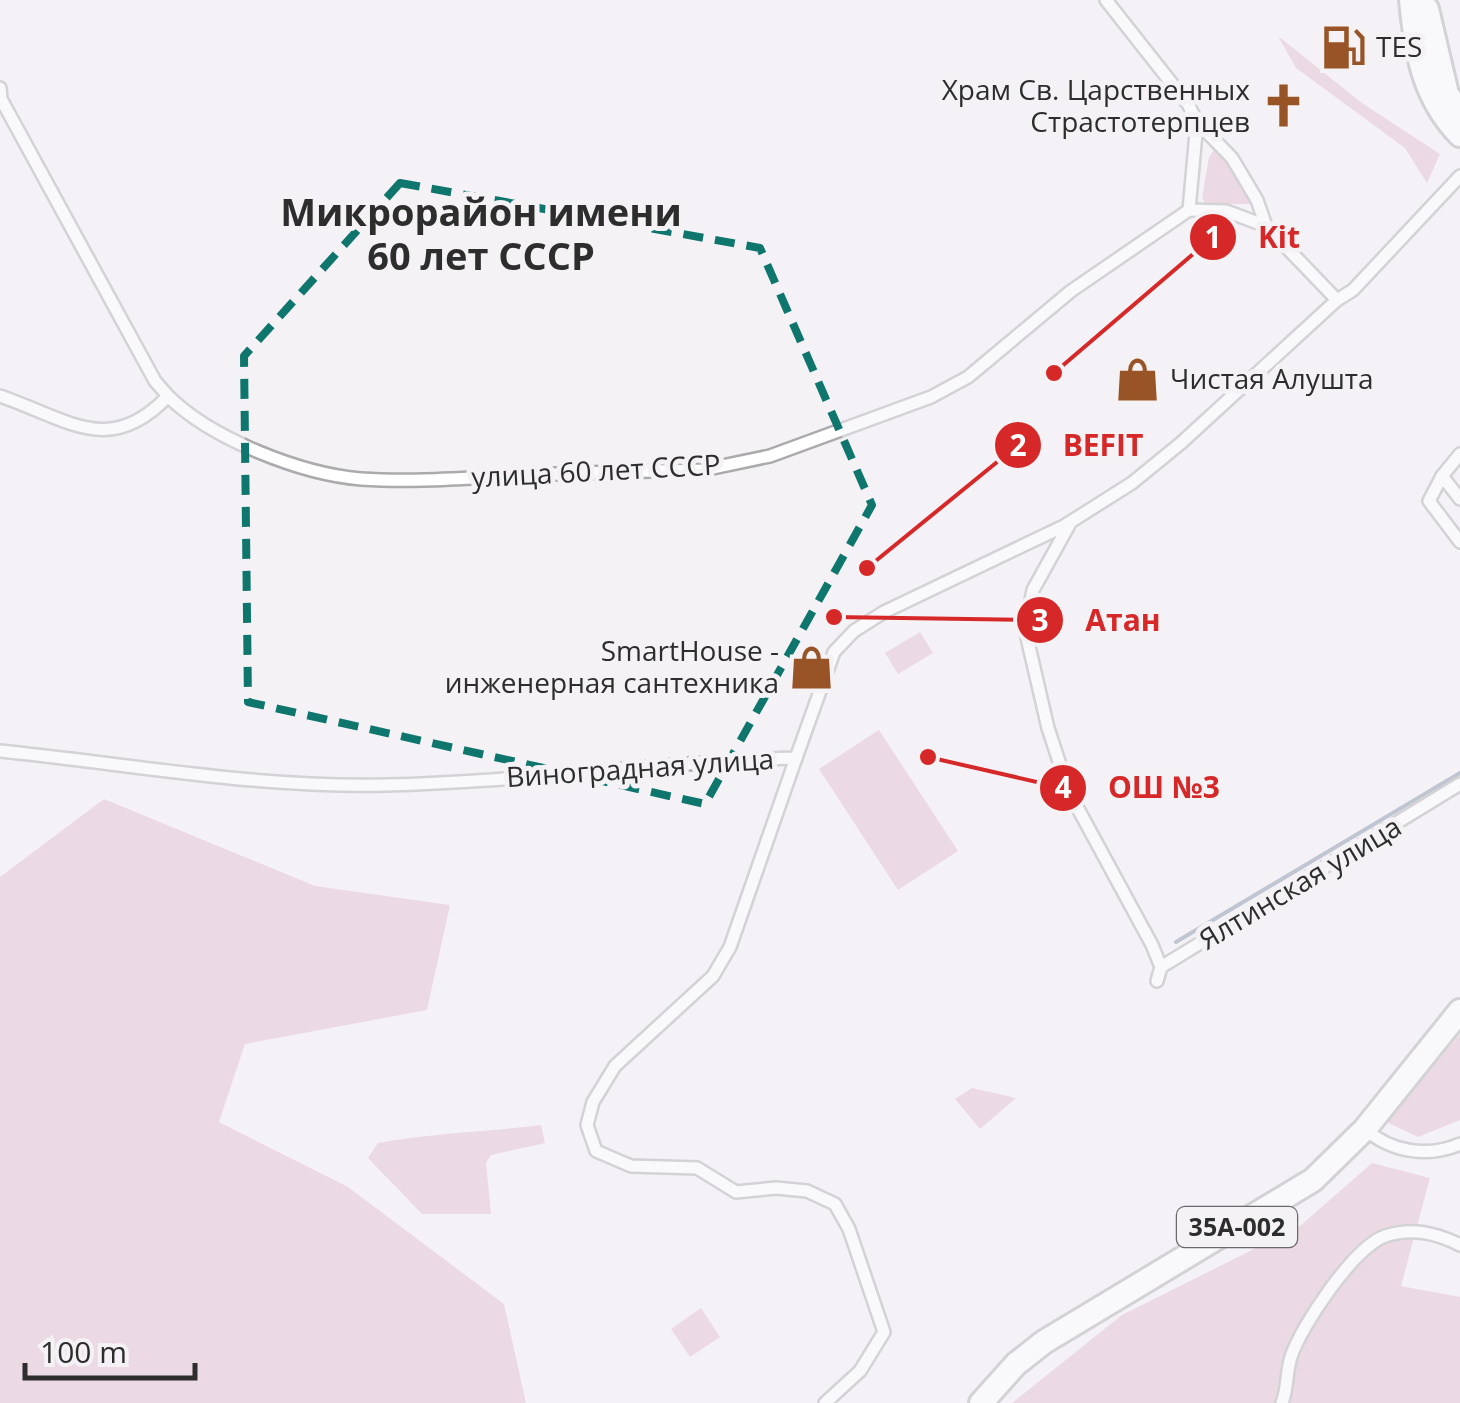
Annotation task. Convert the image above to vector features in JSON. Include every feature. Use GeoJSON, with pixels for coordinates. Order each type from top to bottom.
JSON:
{"type":"FeatureCollection","features":[{"type":"Feature","properties":{"kind":"highway"},"geometry":{"type":"LineString","coordinates":[[1411,0],[1424,83],[1441,115],[1460,135]]}},
{"type":"Feature","properties":{"kind":"highway"},"geometry":{"type":"LineString","coordinates":[[1426,0],[1446,94],[1460,114]]}},
{"type":"Feature","properties":{"kind":"highway","name":"35А-002"},"geometry":{"type":"LineString","coordinates":[[980,1403],[1016,1364],[1044,1342],[1294,1193],[1334,1162],[1460,1011]]}},
{"type":"Feature","properties":{"kind":"street"},"geometry":{"type":"LineString","coordinates":[[1106,0],[1188,104],[1197,122],[1232,158],[1266,226],[1338,300]]}},
{"type":"Feature","properties":{"kind":"street"},"geometry":{"type":"LineString","coordinates":[[0,88],[1,98],[155,381],[168,396],[151,414],[119,430],[88,429],[0,396]]}},
{"type":"Feature","properties":{"kind":"street"},"geometry":{"type":"LineString","coordinates":[[1197,122],[1188,210],[1226,212],[1266,226]]}},
{"type":"Feature","properties":{"kind":"street","name":"Виноградная улица"},"geometry":{"type":"LineString","coordinates":[[0,751],[253,783],[386,785],[796,758],[834,652],[854,631],[884,612],[984,567],[1073,520],[1132,482],[1353,290],[1460,176]]}},
{"type":"Feature","properties":{"kind":"street","name":"улица 60 лет СССР"},"geometry":{"type":"LineString","coordinates":[[168,396],[200,421],[246,446],[330,474],[427,480],[703,470],[770,456],[887,415],[968,377],[1071,291],[1188,210]]}},
{"type":"Feature","properties":{"kind":"street"},"geometry":{"type":"LineString","coordinates":[[1460,454],[1429,501],[1460,542]]}},
{"type":"Feature","properties":{"kind":"street"},"geometry":{"type":"LineString","coordinates":[[1442,476],[1460,499]]}},
{"type":"Feature","properties":{"kind":"street"},"geometry":{"type":"LineString","coordinates":[[1073,520],[1033,590],[1026,629],[1038,690],[1069,792],[1152,944],[1161,967],[1157,981]]}},
{"type":"Feature","properties":{"kind":"street"},"geometry":{"type":"LineString","coordinates":[[796,758],[730,948],[713,976],[615,1066],[593,1102],[588,1125],[596,1151],[631,1166],[697,1168],[736,1192],[776,1188],[807,1191],[835,1204],[849,1229],[884,1332],[860,1371],[825,1403]]}},
{"type":"Feature","properties":{"kind":"street","name":"Ялтинская улица"},"geometry":{"type":"LineString","coordinates":[[1161,967],[1456,788]]}},
{"type":"Feature","properties":{"kind":"street"},"geometry":{"type":"LineString","coordinates":[[1365,1128],[1379,1141],[1410,1150],[1433,1152],[1460,1144]]}},
{"type":"Feature","properties":{"kind":"street"},"geometry":{"type":"LineString","coordinates":[[1282,1403],[1290,1358],[1302,1333],[1336,1282],[1360,1255],[1382,1236],[1411,1232],[1430,1232],[1460,1245]]}},
{"type":"Feature","properties":{"kind":"highlighted area"},"geometry":{"type":"Polygon","coordinates":[[[400,183],[760,248],[872,505],[705,804],[248,702],[244,356],[400,183]]]}},
{"type":"Feature","properties":{"kind":"shaded area"},"geometry":{"type":"Polygon","coordinates":[[[1278,36],[1362,103],[1440,154],[1427,183],[1405,148],[1296,68],[1278,36]]]}},
{"type":"Feature","properties":{"kind":"shaded area"},"geometry":{"type":"Polygon","coordinates":[[[1214,150],[1233,166],[1255,204],[1206,204],[1202,198],[1209,157],[1214,150]]]}},
{"type":"Feature","properties":{"kind":"shaded area"},"geometry":{"type":"Polygon","coordinates":[[[920,632],[933,653],[898,674],[885,653],[920,632]]]}},
{"type":"Feature","properties":{"kind":"shaded area"},"geometry":{"type":"Polygon","coordinates":[[[879,730],[958,851],[898,890],[819,769],[879,730]]]}},
{"type":"Feature","properties":{"kind":"shaded area"},"geometry":{"type":"Polygon","coordinates":[[[104,799],[315,886],[450,905],[427,1010],[245,1044],[219,1122],[348,1187],[504,1304],[526,1403],[0,1403],[0,877],[104,799]]]}},
{"type":"Feature","properties":{"kind":"shaded area"},"geometry":{"type":"Polygon","coordinates":[[[1460,1034],[1460,1120],[1418,1137],[1386,1122],[1460,1034]]]}},
{"type":"Feature","properties":{"kind":"shaded area"},"geometry":{"type":"Polygon","coordinates":[[[972,1088],[1016,1098],[980,1129],[955,1099],[972,1088]]]}},
{"type":"Feature","properties":{"kind":"shaded area"},"geometry":{"type":"Polygon","coordinates":[[[541,1125],[545,1143],[491,1155],[486,1163],[491,1214],[422,1214],[368,1158],[378,1143],[541,1125]]]}},
{"type":"Feature","properties":{"kind":"shaded area"},"geometry":{"type":"Polygon","coordinates":[[[1372,1163],[1430,1178],[1401,1286],[1460,1297],[1460,1403],[1012,1403],[1122,1315],[1300,1226],[1372,1163]]]}},
{"type":"Feature","properties":{"kind":"shaded area"},"geometry":{"type":"Polygon","coordinates":[[[701,1308],[720,1337],[690,1357],[671,1329],[701,1308]]]}},
{"type":"Feature","properties":{"kind":"waterway"},"geometry":{"type":"LineString","coordinates":[[1176,942],[1460,773]]}},
{"type":"Feature","properties":{"kind":"place","name":"TES"},"geometry":{"type":"Point","coordinates":[1343,47]}},
{"type":"Feature","properties":{"kind":"place","name":"Храм Св. Царственных Страстотерпцев"},"geometry":{"type":"Point","coordinates":[1283,106]}},
{"type":"Feature","properties":{"kind":"place","name":"Kit"},"geometry":{"type":"Point","coordinates":[1054,373]}},
{"type":"Feature","properties":{"kind":"place","name":"Чистая Алушта"},"geometry":{"type":"Point","coordinates":[1137,379]}},
{"type":"Feature","properties":{"kind":"place","name":"BEFIT"},"geometry":{"type":"Point","coordinates":[867,568]}},
{"type":"Feature","properties":{"kind":"place","name":"Атан"},"geometry":{"type":"Point","coordinates":[834,617]}},
{"type":"Feature","properties":{"kind":"place","name":"SmartHouse - инженерная сантехника"},"geometry":{"type":"Point","coordinates":[812,667]}},
{"type":"Feature","properties":{"kind":"place","name":"ОШ №3"},"geometry":{"type":"Point","coordinates":[928,757]}},
{"type":"Feature","properties":{"kind":"district","name":"Микрорайон имени 60 лет СССР"},"geometry":{"type":"Point","coordinates":[481,235]}}]}
